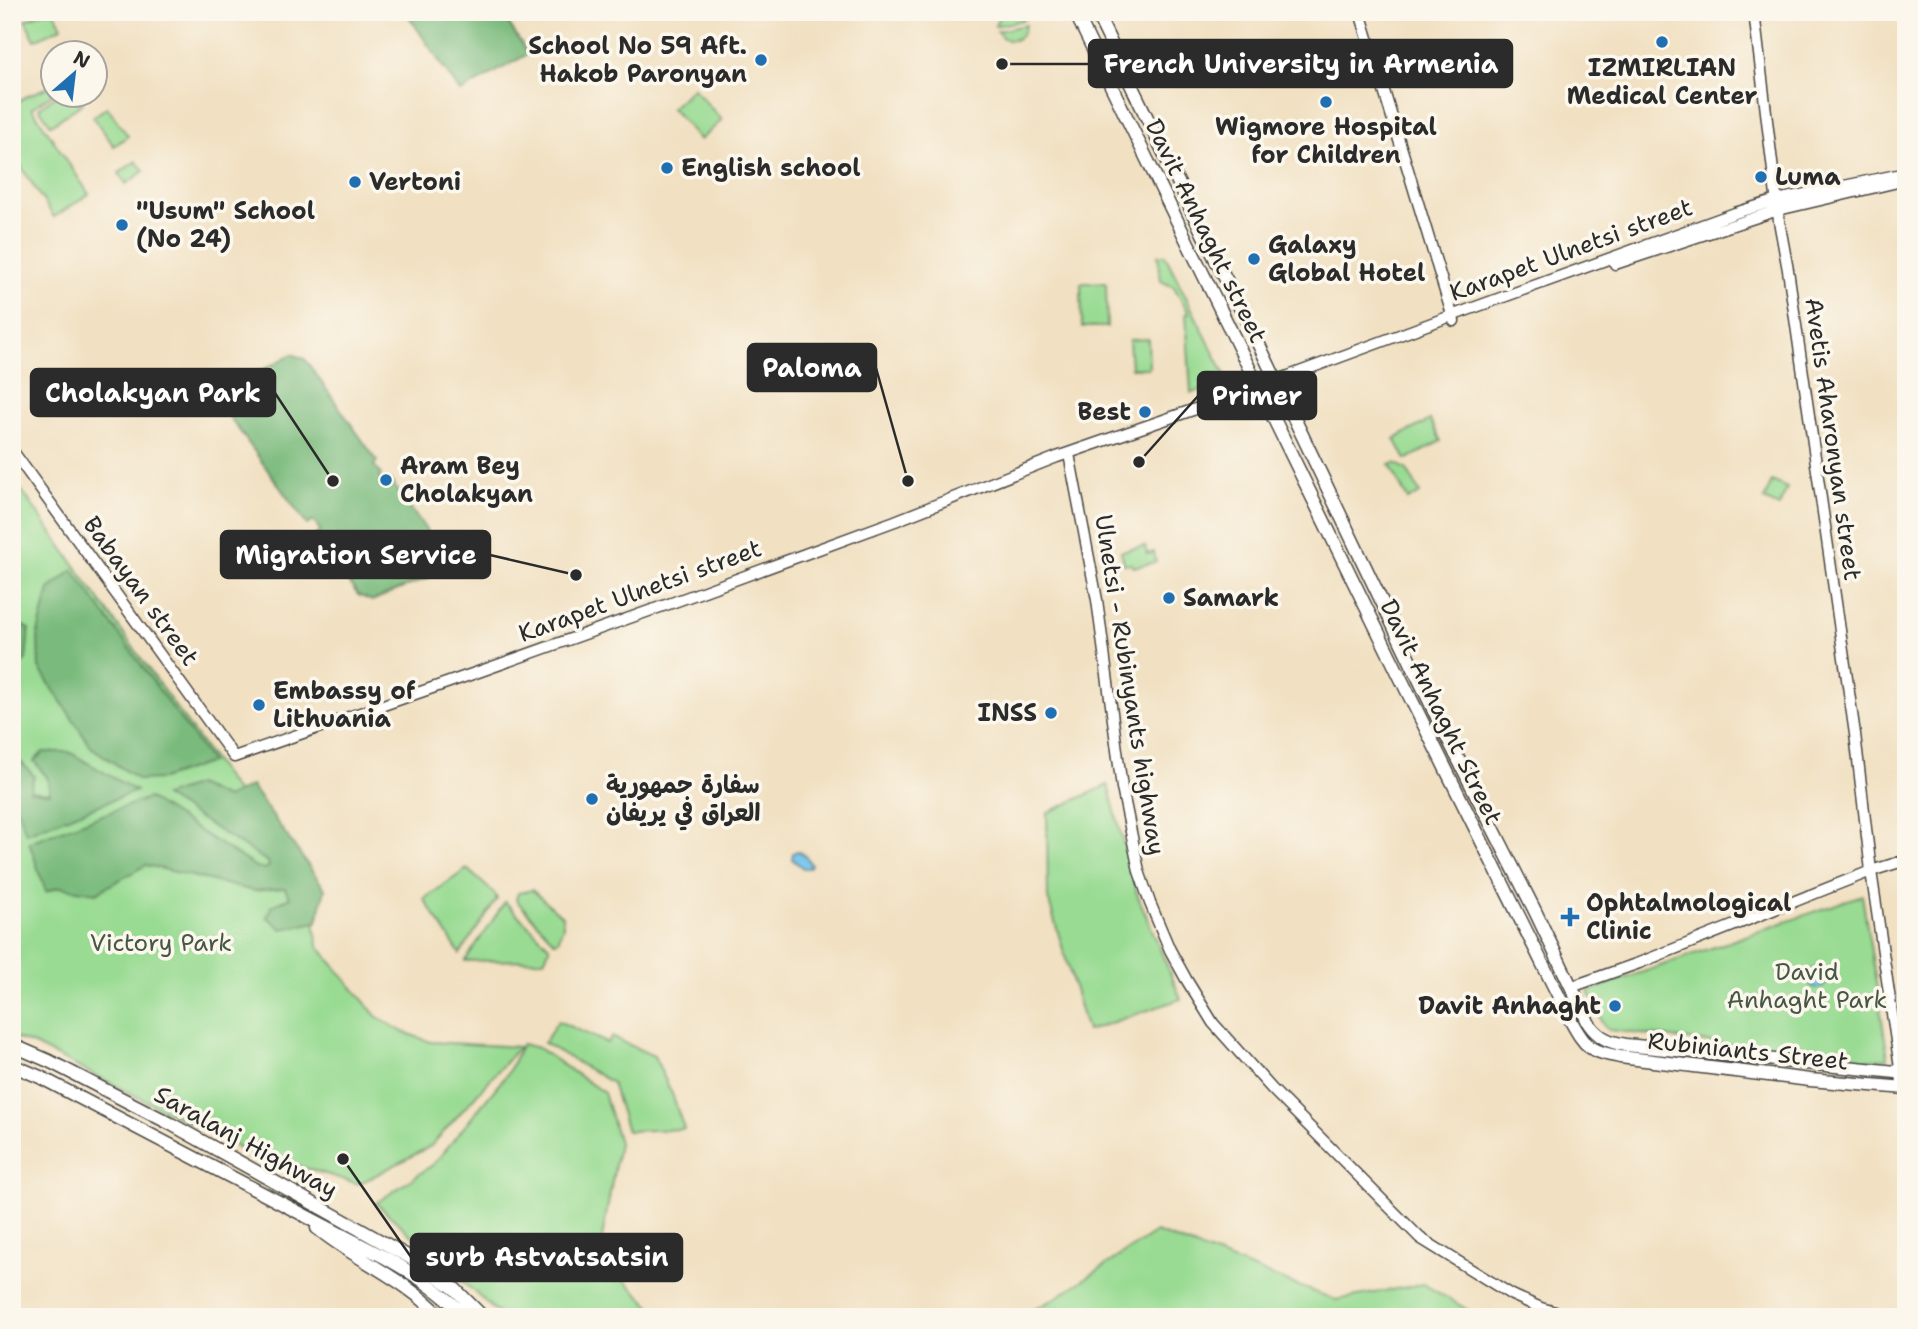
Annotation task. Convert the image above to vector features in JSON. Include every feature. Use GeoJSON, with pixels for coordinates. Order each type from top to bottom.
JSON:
{"type":"FeatureCollection","features":[{"type":"Feature","properties":{"kind":"main road","name":"Davit Anhaght street"},"geometry":{"type":"LineString","coordinates":[[1075,12],[1260,390]]}},
{"type":"Feature","properties":{"kind":"main road","name":"Davit Anhaght street"},"geometry":{"type":"LineString","coordinates":[[1096,12],[1277,383]]}},
{"type":"Feature","properties":{"kind":"main road","name":"Davit Anhaght Street"},"geometry":{"type":"LineString","coordinates":[[1277,383],[1438,719],[1589,1024],[1597,1035]]}},
{"type":"Feature","properties":{"kind":"main road","name":"Davit Anhaght Street"},"geometry":{"type":"LineString","coordinates":[[1260,390],[1423,725],[1571,1021],[1587,1046]]}},
{"type":"Feature","properties":{"kind":"main road"},"geometry":{"type":"LineString","coordinates":[[1406,689],[1421,682]]}},
{"type":"Feature","properties":{"kind":"main road"},"geometry":{"type":"LineString","coordinates":[[1423,725],[1438,719]]}},
{"type":"Feature","properties":{"kind":"main road","name":"Rubiniants Street"},"geometry":{"type":"LineString","coordinates":[[1597,1035],[1605,1040],[1626,1045],[1903,1073]]}},
{"type":"Feature","properties":{"kind":"main road","name":"Saralanj Highway"},"geometry":{"type":"LineString","coordinates":[[12,1045],[49,1061],[159,1118],[407,1255],[455,1289],[482,1317]]}},
{"type":"Feature","properties":{"kind":"main road","name":"Rubiniants Street"},"geometry":{"type":"LineString","coordinates":[[1587,1046],[1596,1052],[1620,1057],[1904,1088]]}},
{"type":"Feature","properties":{"kind":"main road","name":"Saralanj Highway"},"geometry":{"type":"LineString","coordinates":[[12,1065],[40,1077],[386,1258],[421,1278],[450,1300],[466,1317]]}},
{"type":"Feature","properties":{"kind":"main road"},"geometry":{"type":"LineString","coordinates":[[296,1211],[329,1238],[410,1289],[441,1317]]}},
{"type":"Feature","properties":{"kind":"street"},"geometry":{"type":"LineString","coordinates":[[1360,12],[1455,318]]}},
{"type":"Feature","properties":{"kind":"street"},"geometry":{"type":"LineString","coordinates":[[1366,12],[1455,318]]}},
{"type":"Feature","properties":{"kind":"street","name":"Avetis Aharonyan street"},"geometry":{"type":"LineString","coordinates":[[1754,12],[1778,205],[1855,734],[1871,871]]}},
{"type":"Feature","properties":{"kind":"street","name":"Karapet Ulnetsi street"},"geometry":{"type":"LineString","coordinates":[[234,757],[670,603],[1065,456],[1260,390],[1455,318],[1778,205],[1906,173]]}},
{"type":"Feature","properties":{"kind":"street"},"geometry":{"type":"LineString","coordinates":[[1778,205],[1906,180]]}},
{"type":"Feature","properties":{"kind":"street","name":"Babayan street"},"geometry":{"type":"LineString","coordinates":[[12,450],[234,757]]}},
{"type":"Feature","properties":{"kind":"street","name":"Ulnetsi - Rubinyants highway"},"geometry":{"type":"LineString","coordinates":[[1065,456],[1097,600],[1122,788],[1139,871],[1170,950],[1186,979],[1213,1023],[1272,1089],[1420,1238],[1511,1295],[1541,1308],[1573,1317]]}},
{"type":"Feature","properties":{"kind":"street"},"geometry":{"type":"LineString","coordinates":[[1571,988],[1871,871],[1906,860]]}},
{"type":"Feature","properties":{"kind":"street"},"geometry":{"type":"LineString","coordinates":[[1871,871],[1904,1088]]}},
{"type":"Feature","properties":{"kind":"green space"},"geometry":{"type":"Polygon","coordinates":[[[44,12],[55,12],[62,27],[35,40],[25,20],[44,12]]]}},
{"type":"Feature","properties":{"kind":"green space"},"geometry":{"type":"Polygon","coordinates":[[[406,12],[494,12],[509,24],[528,54],[460,92],[406,12]]]}},
{"type":"Feature","properties":{"kind":"green space"},"geometry":{"type":"Polygon","coordinates":[[[1005,12],[1017,13],[1024,20],[995,26],[999,16],[1005,12]]]}},
{"type":"Feature","properties":{"kind":"green space"},"geometry":{"type":"Polygon","coordinates":[[[1025,25],[1024,31],[1014,40],[1005,39],[997,31],[1025,25]]]}},
{"type":"Feature","properties":{"kind":"green space"},"geometry":{"type":"Polygon","coordinates":[[[693,88],[722,120],[700,140],[671,108],[693,88]]]}},
{"type":"Feature","properties":{"kind":"green space"},"geometry":{"type":"Polygon","coordinates":[[[38,91],[38,104],[32,108],[89,194],[54,217],[12,153],[12,106],[38,91]]]}},
{"type":"Feature","properties":{"kind":"green space"},"geometry":{"type":"Polygon","coordinates":[[[39,108],[76,108],[51,125],[39,108]]]}},
{"type":"Feature","properties":{"kind":"green space"},"geometry":{"type":"Polygon","coordinates":[[[108,108],[128,136],[114,146],[93,117],[108,108]]]}},
{"type":"Feature","properties":{"kind":"green space"},"geometry":{"type":"Polygon","coordinates":[[[136,161],[144,171],[126,184],[119,173],[136,161]]]}},
{"type":"Feature","properties":{"kind":"green space"},"geometry":{"type":"Polygon","coordinates":[[[1158,255],[1165,255],[1229,383],[1191,393],[1186,314],[1189,313],[1174,287],[1161,281],[1158,255]]]}},
{"type":"Feature","properties":{"kind":"green space"},"geometry":{"type":"Polygon","coordinates":[[[1081,283],[1106,283],[1107,327],[1082,327],[1081,283]]]}},
{"type":"Feature","properties":{"kind":"green space"},"geometry":{"type":"Polygon","coordinates":[[[1148,339],[1149,368],[1131,368],[1129,340],[1148,339]]]}},
{"type":"Feature","properties":{"kind":"green space"},"geometry":{"type":"Polygon","coordinates":[[[292,354],[305,359],[377,461],[374,465],[381,475],[379,477],[385,485],[391,481],[444,555],[437,574],[372,601],[358,595],[315,536],[321,531],[313,521],[307,525],[227,413],[223,392],[292,354]]]}},
{"type":"Feature","properties":{"kind":"green space"},"geometry":{"type":"Polygon","coordinates":[[[1430,420],[1441,441],[1406,460],[1395,439],[1430,420]]]}},
{"type":"Feature","properties":{"kind":"green space"},"geometry":{"type":"Polygon","coordinates":[[[1395,463],[1407,470],[1420,493],[1408,500],[1390,465],[1395,463]]]}},
{"type":"Feature","properties":{"kind":"green space","name":"Victory Park"},"geometry":{"type":"Polygon","coordinates":[[[12,477],[310,896],[318,946],[376,1016],[403,1032],[431,1042],[519,1047],[431,1146],[359,1184],[242,1149],[32,1044],[12,1037],[12,477]]]}},
{"type":"Feature","properties":{"kind":"green space"},"geometry":{"type":"Polygon","coordinates":[[[1772,481],[1787,488],[1779,507],[1764,500],[1772,481]]]}},
{"type":"Feature","properties":{"kind":"green space"},"geometry":{"type":"Polygon","coordinates":[[[1145,546],[1147,554],[1154,552],[1156,562],[1133,567],[1132,564],[1124,564],[1121,551],[1145,546]]]}},
{"type":"Feature","properties":{"kind":"green space"},"geometry":{"type":"Polygon","coordinates":[[[73,570],[211,762],[162,779],[139,780],[91,747],[39,668],[38,633],[49,589],[73,570]]]}},
{"type":"Feature","properties":{"kind":"green space"},"geometry":{"type":"Polygon","coordinates":[[[12,604],[17,614],[16,622],[29,629],[26,659],[22,664],[12,662],[12,604]]]}},
{"type":"Feature","properties":{"kind":"green space"},"geometry":{"type":"Polygon","coordinates":[[[43,752],[69,752],[136,791],[26,833],[12,795],[12,756],[34,776],[30,791],[50,793],[47,777],[34,761],[43,752]]]}},
{"type":"Feature","properties":{"kind":"green space"},"geometry":{"type":"Polygon","coordinates":[[[197,785],[226,798],[251,786],[325,889],[317,922],[282,929],[267,917],[272,906],[290,897],[285,888],[254,891],[146,865],[96,893],[59,887],[46,892],[29,842],[148,798],[256,867],[265,869],[269,866],[268,862],[164,796],[197,785]]]}},
{"type":"Feature","properties":{"kind":"green space"},"geometry":{"type":"Polygon","coordinates":[[[1108,785],[1137,894],[1181,999],[1087,1031],[1048,898],[1047,813],[1108,785]]]}},
{"type":"Feature","properties":{"kind":"green space"},"geometry":{"type":"Polygon","coordinates":[[[467,869],[494,893],[497,899],[460,954],[424,899],[467,869]]]}},
{"type":"Feature","properties":{"kind":"green space"},"geometry":{"type":"Polygon","coordinates":[[[532,890],[562,916],[563,926],[558,941],[554,941],[516,900],[518,893],[532,890]]]}},
{"type":"Feature","properties":{"kind":"green space","name":"David Anhaght Park"},"geometry":{"type":"Polygon","coordinates":[[[1862,895],[1888,1058],[1855,1061],[1610,1030],[1604,1026],[1589,991],[1862,895]]]}},
{"type":"Feature","properties":{"kind":"green space"},"geometry":{"type":"Polygon","coordinates":[[[505,902],[549,946],[544,960],[465,961],[505,902]]]}},
{"type":"Feature","properties":{"kind":"green space"},"geometry":{"type":"Polygon","coordinates":[[[558,1021],[607,1043],[612,1037],[654,1056],[672,1094],[684,1129],[627,1131],[612,1083],[544,1043],[558,1021]]]}},
{"type":"Feature","properties":{"kind":"green space"},"geometry":{"type":"Polygon","coordinates":[[[522,1044],[538,1048],[604,1093],[619,1143],[599,1255],[662,1317],[502,1317],[376,1203],[434,1164],[508,1073],[522,1044]]]}},
{"type":"Feature","properties":{"kind":"green space"},"geometry":{"type":"Polygon","coordinates":[[[1156,1232],[1336,1300],[1423,1284],[1480,1317],[1021,1317],[1054,1299],[1156,1232]]]}},
{"type":"Feature","properties":{"kind":"water"},"geometry":{"type":"Polygon","coordinates":[[[797,851],[807,858],[811,865],[809,868],[803,868],[792,859],[793,853],[797,851]]]}},
{"type":"Feature","properties":{"kind":"water"},"geometry":{"type":"Polygon","coordinates":[[[1818,968],[1825,971],[1828,978],[1825,985],[1818,988],[1811,985],[1808,978],[1811,971],[1818,968]]]}},
{"type":"Feature","properties":{"kind":"place","name":"IZMIRLIAN Medical Center"},"geometry":{"type":"Point","coordinates":[1662,42]}},
{"type":"Feature","properties":{"kind":"place","name":"School No 59 Aft. Hakob Paronyan"},"geometry":{"type":"Point","coordinates":[761,60]}},
{"type":"Feature","properties":{"kind":"place","name":"French University in Armenia"},"geometry":{"type":"Point","coordinates":[1002,64]}},
{"type":"Feature","properties":{"kind":"place","name":"Wigmore Hospital for Children"},"geometry":{"type":"Point","coordinates":[1326,102]}},
{"type":"Feature","properties":{"kind":"place","name":"English school"},"geometry":{"type":"Point","coordinates":[667,168]}},
{"type":"Feature","properties":{"kind":"place","name":"Luma"},"geometry":{"type":"Point","coordinates":[1761,177]}},
{"type":"Feature","properties":{"kind":"place","name":"Vertoni"},"geometry":{"type":"Point","coordinates":[355,182]}},
{"type":"Feature","properties":{"kind":"place","name":"\"Usum\" School (No 24)"},"geometry":{"type":"Point","coordinates":[122,225]}},
{"type":"Feature","properties":{"kind":"place","name":"Galaxy Global Hotel"},"geometry":{"type":"Point","coordinates":[1254,259]}},
{"type":"Feature","properties":{"kind":"place","name":"Best"},"geometry":{"type":"Point","coordinates":[1145,412]}},
{"type":"Feature","properties":{"kind":"place","name":"Primer"},"geometry":{"type":"Point","coordinates":[1139,462]}},
{"type":"Feature","properties":{"kind":"place","name":"Aram Bey Cholakyan"},"geometry":{"type":"Point","coordinates":[386,480]}},
{"type":"Feature","properties":{"kind":"place","name":"Cholakyan Park"},"geometry":{"type":"Point","coordinates":[333,481]}},
{"type":"Feature","properties":{"kind":"place","name":"Paloma"},"geometry":{"type":"Point","coordinates":[908,481]}},
{"type":"Feature","properties":{"kind":"place","name":"Migration Service"},"geometry":{"type":"Point","coordinates":[576,575]}},
{"type":"Feature","properties":{"kind":"place","name":"Samark"},"geometry":{"type":"Point","coordinates":[1169,598]}},
{"type":"Feature","properties":{"kind":"place","name":"Embassy of Lithuania"},"geometry":{"type":"Point","coordinates":[259,705]}},
{"type":"Feature","properties":{"kind":"place","name":"INSS"},"geometry":{"type":"Point","coordinates":[1051,713]}},
{"type":"Feature","properties":{"kind":"place","name":"سفارة جمهورية العراق في يريفان"},"geometry":{"type":"Point","coordinates":[592,799]}},
{"type":"Feature","properties":{"kind":"place","name":"Ophtalmological Clinic"},"geometry":{"type":"Point","coordinates":[1570,917]}},
{"type":"Feature","properties":{"kind":"place","name":"Davit Anhaght"},"geometry":{"type":"Point","coordinates":[1615,1006]}},
{"type":"Feature","properties":{"kind":"place","name":"surb Astvatsatsin"},"geometry":{"type":"Point","coordinates":[343,1159]}}]}
